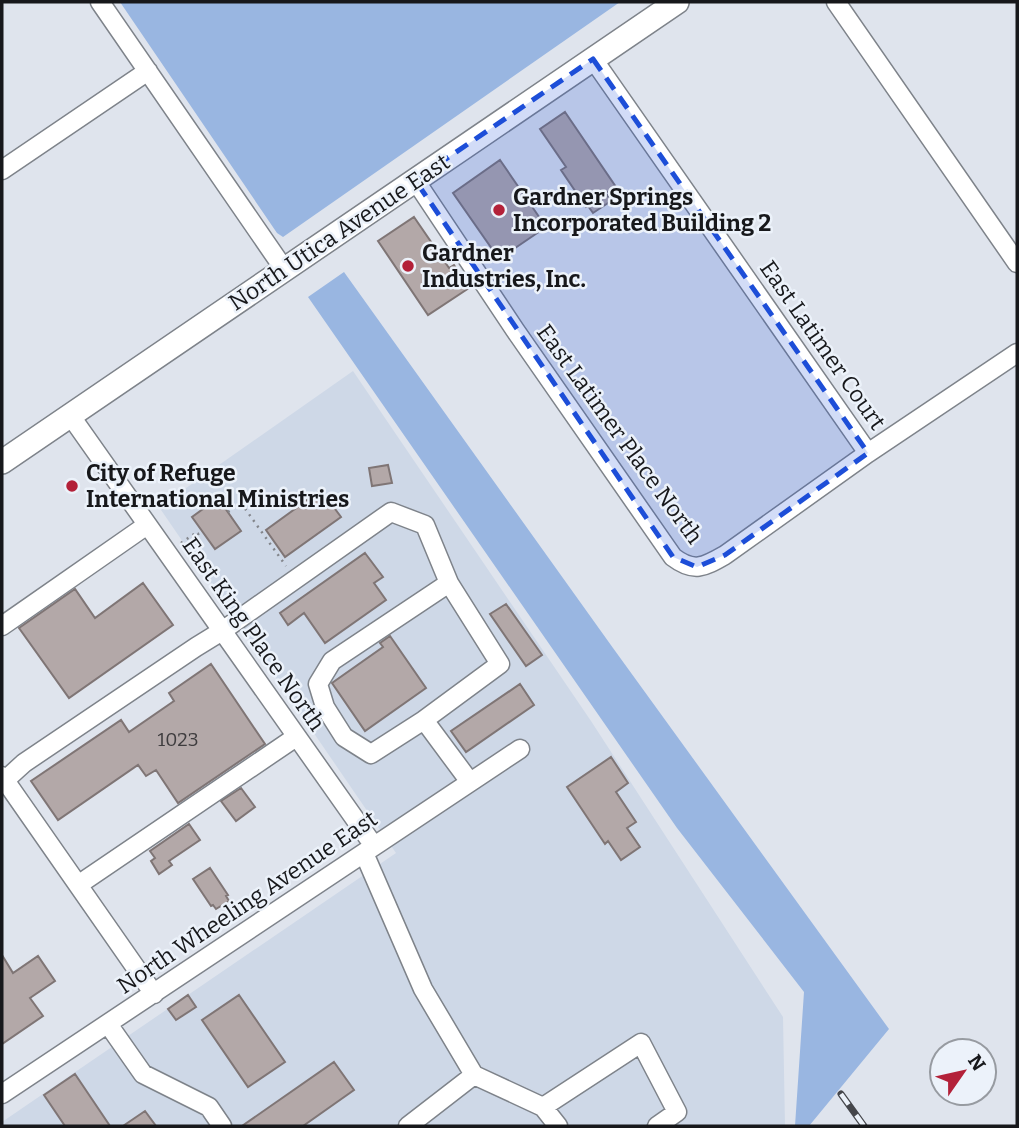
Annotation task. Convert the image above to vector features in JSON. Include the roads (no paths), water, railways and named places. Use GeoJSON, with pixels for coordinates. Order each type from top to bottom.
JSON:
{"type":"FeatureCollection","features":[{"type":"Feature","properties":{"kind":"main road","name":"North Utica Avenue East"},"geometry":{"type":"LineString","coordinates":[[2,462],[677,2]]}},
{"type":"Feature","properties":{"kind":"street"},"geometry":{"type":"LineString","coordinates":[[100,2],[284,270]]}},
{"type":"Feature","properties":{"kind":"street"},"geometry":{"type":"LineString","coordinates":[[835,2],[1017,262]]}},
{"type":"Feature","properties":{"kind":"street","name":"East Latimer Court"},"geometry":{"type":"LineString","coordinates":[[593,59],[868,453]]}},
{"type":"Feature","properties":{"kind":"street"},"geometry":{"type":"LineString","coordinates":[[2,170],[148,71]]}},
{"type":"Feature","properties":{"kind":"street","name":"East Latimer Place North"},"geometry":{"type":"LineString","coordinates":[[415,180],[515,330],[673,557],[684,565],[697,567],[725,555],[868,453]]}},
{"type":"Feature","properties":{"kind":"street"},"geometry":{"type":"LineString","coordinates":[[868,453],[1017,353]]}},
{"type":"Feature","properties":{"kind":"street","name":"East King Place North"},"geometry":{"type":"LineString","coordinates":[[70,415],[296,737],[369,849],[423,989],[474,1075]]}},
{"type":"Feature","properties":{"kind":"street"},"geometry":{"type":"LineString","coordinates":[[154,994],[3,780],[391,512],[425,525],[449,583],[499,664],[424,720],[371,754],[344,737],[325,707],[318,684],[332,661],[449,583]]}},
{"type":"Feature","properties":{"kind":"street"},"geometry":{"type":"LineString","coordinates":[[2,626],[147,525]]}},
{"type":"Feature","properties":{"kind":"street"},"geometry":{"type":"LineString","coordinates":[[424,720],[470,782]]}},
{"type":"Feature","properties":{"kind":"street"},"geometry":{"type":"LineString","coordinates":[[78,886],[296,737]]}},
{"type":"Feature","properties":{"kind":"street","name":"North Wheeling Avenue East"},"geometry":{"type":"LineString","coordinates":[[2,1094],[520,749]]}},
{"type":"Feature","properties":{"kind":"street"},"geometry":{"type":"LineString","coordinates":[[108,1024],[143,1074],[209,1107],[222,1126]]}},
{"type":"Feature","properties":{"kind":"street"},"geometry":{"type":"LineString","coordinates":[[543,1107],[641,1043],[677,1111],[657,1126]]}},
{"type":"Feature","properties":{"kind":"street"},"geometry":{"type":"LineString","coordinates":[[408,1126],[474,1075],[543,1107],[558,1126]]}},
{"type":"Feature","properties":{"kind":"railway"},"geometry":{"type":"LineString","coordinates":[[841,1094],[864,1126]]}},
{"type":"Feature","properties":{"kind":"place","name":"Gardner Springs Incorporated Building 2"},"geometry":{"type":"Point","coordinates":[499,210]}},
{"type":"Feature","properties":{"kind":"place","name":"Gardner Industries, Inc."},"geometry":{"type":"Point","coordinates":[408,266]}},
{"type":"Feature","properties":{"kind":"place","name":"City of Refuge International Ministries"},"geometry":{"type":"Point","coordinates":[72,486]}}]}
